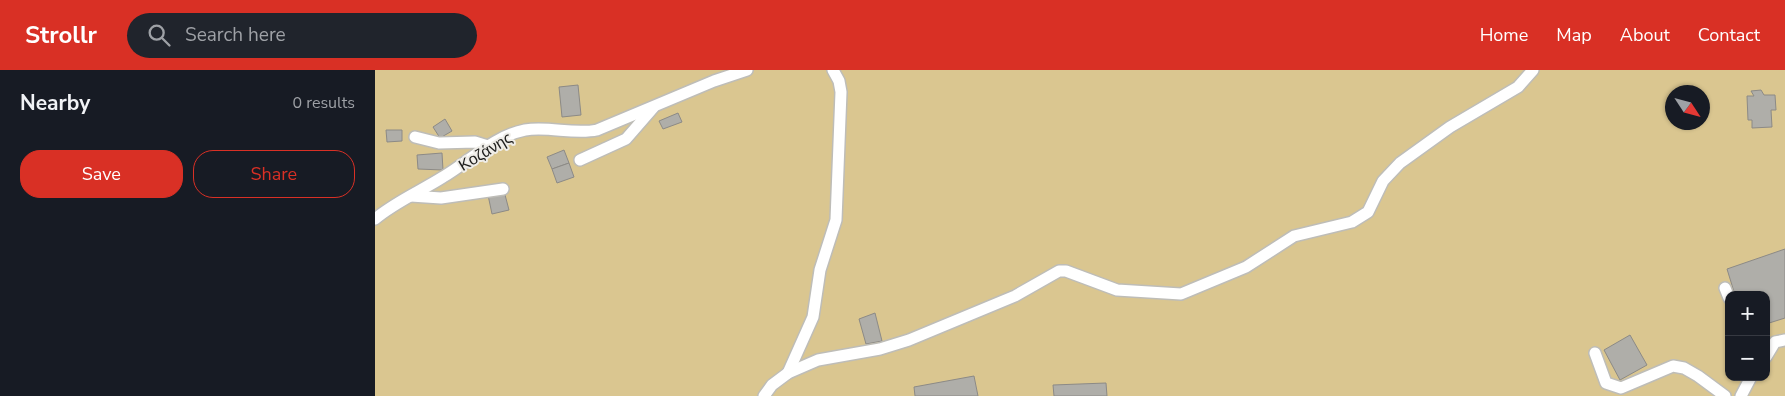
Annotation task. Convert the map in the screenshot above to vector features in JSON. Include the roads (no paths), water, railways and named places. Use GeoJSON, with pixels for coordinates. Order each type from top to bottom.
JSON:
{"type":"FeatureCollection","features":[{"type":"Feature","properties":{"kind":"street","name":"Κοζάνης"},"geometry":{"type":"LineString","coordinates":[[375,219],[385,211],[444,177],[504,137],[529,130],[597,130],[714,81],[747,70]]}},
{"type":"Feature","properties":{"kind":"street"},"geometry":{"type":"LineString","coordinates":[[788,373],[813,317],[821,270],[836,220],[839,194],[841,92],[839,81],[833,70]]}},
{"type":"Feature","properties":{"kind":"street"},"geometry":{"type":"LineString","coordinates":[[764,396],[772,385],[788,373],[818,360],[880,349],[909,340],[1015,296],[1044,277],[1059,271],[1065,271],[1117,290],[1173,295],[1186,293],[1246,267],[1294,236],[1346,224],[1364,216],[1383,181],[1400,163],[1450,128],[1518,87],[1533,70]]}},
{"type":"Feature","properties":{"kind":"street"},"geometry":{"type":"LineString","coordinates":[[580,160],[626,139],[654,107]]}},
{"type":"Feature","properties":{"kind":"street"},"geometry":{"type":"LineString","coordinates":[[415,137],[439,143],[475,142],[488,146]]}},
{"type":"Feature","properties":{"kind":"street"},"geometry":{"type":"LineString","coordinates":[[411,196],[441,198],[503,189]]}},
{"type":"Feature","properties":{"kind":"street"},"geometry":{"type":"LineString","coordinates":[[1595,353],[1606,383],[1614,387],[1621,388],[1673,366],[1684,368],[1698,376],[1725,396]]}},
{"type":"Feature","properties":{"kind":"street"},"geometry":{"type":"LineString","coordinates":[[1741,396],[1749,381]]}}]}
